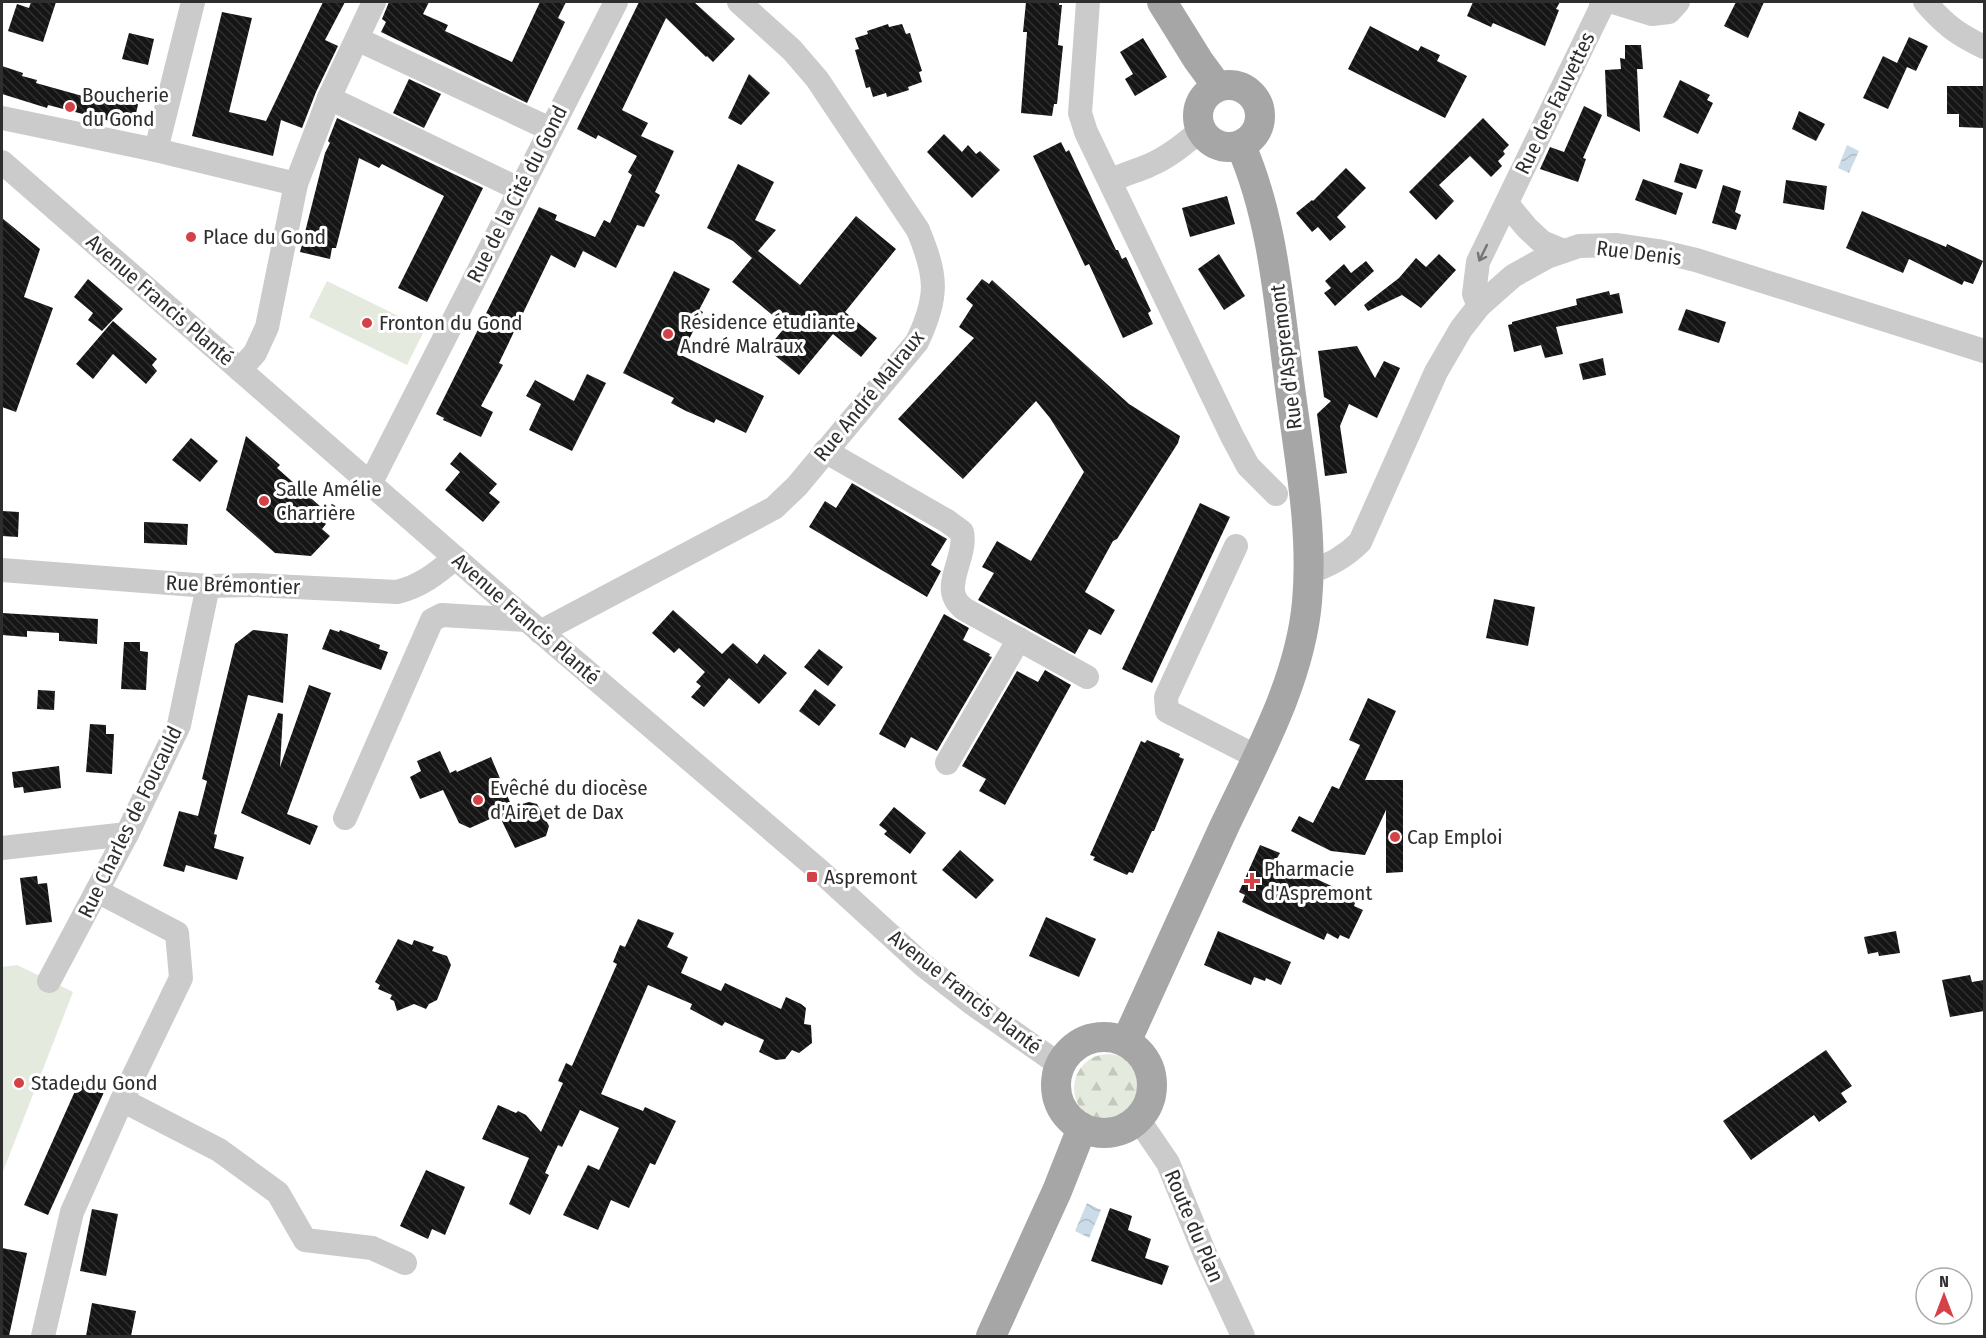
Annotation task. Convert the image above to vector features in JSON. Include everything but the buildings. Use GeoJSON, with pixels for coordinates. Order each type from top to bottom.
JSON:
{"type":"FeatureCollection","features":[{"type":"Feature","properties":{"kind":"main road"},"geometry":{"type":"LineString","coordinates":[[1162,2],[1217,86]]}},
{"type":"Feature","properties":{"kind":"main road"},"geometry":{"type":"LineString","coordinates":[[1235,85],[1251,93],[1259,106],[1260,122],[1254,136],[1241,146],[1226,148],[1211,143],[1200,131],[1197,114],[1203,97],[1217,86],[1235,85]]}},
{"type":"Feature","properties":{"kind":"main road","name":"Rue d'Aspremont"},"geometry":{"type":"LineString","coordinates":[[1126,1042],[1290,680],[1307,605],[1309,572],[1307,526],[1274,261],[1252,170],[1241,146]]}},
{"type":"Feature","properties":{"kind":"main road"},"geometry":{"type":"LineString","coordinates":[[1095,1038],[1111,1038],[1126,1042],[1145,1060],[1150,1071],[1152,1084],[1146,1109],[1126,1128],[1097,1133],[1082,1128],[1070,1120],[1061,1108],[1056,1087],[1060,1065],[1069,1052],[1081,1043],[1095,1038]]}},
{"type":"Feature","properties":{"kind":"main road"},"geometry":{"type":"LineString","coordinates":[[991,1336],[1057,1191],[1082,1128]]}},
{"type":"Feature","properties":{"kind":"street"},"geometry":{"type":"LineString","coordinates":[[156,150],[192,2]]}},
{"type":"Feature","properties":{"kind":"street"},"geometry":{"type":"LineString","coordinates":[[240,370],[255,353],[267,327],[296,184],[329,98],[374,2]]}},
{"type":"Feature","properties":{"kind":"street","name":"Rue de la Cité du Gond"},"geometry":{"type":"LineString","coordinates":[[370,484],[616,2]]}},
{"type":"Feature","properties":{"kind":"street","name":"Rue André Malraux"},"geometry":{"type":"LineString","coordinates":[[533,626],[774,508],[797,486],[917,342],[929,317],[933,297],[933,277],[928,254],[918,230],[818,79],[792,50],[739,2]]}},
{"type":"Feature","properties":{"kind":"street"},"geometry":{"type":"LineString","coordinates":[[1088,2],[1080,112],[1086,132],[1232,436],[1248,466],[1276,494]]}},
{"type":"Feature","properties":{"kind":"street","name":"Rue des Fauvettes"},"geometry":{"type":"LineString","coordinates":[[1479,306],[1474,294],[1478,262],[1602,2]]}},
{"type":"Feature","properties":{"kind":"street"},"geometry":{"type":"LineString","coordinates":[[1613,2],[1652,14],[1669,12],[1678,2]]}},
{"type":"Feature","properties":{"kind":"street"},"geometry":{"type":"LineString","coordinates":[[1925,2],[1943,23],[1964,38],[1984,47]]}},
{"type":"Feature","properties":{"kind":"street"},"geometry":{"type":"LineString","coordinates":[[357,39],[550,129]]}},
{"type":"Feature","properties":{"kind":"street"},"geometry":{"type":"LineString","coordinates":[[329,98],[519,189]]}},
{"type":"Feature","properties":{"kind":"street"},"geometry":{"type":"LineString","coordinates":[[2,118],[156,150],[296,184]]}},
{"type":"Feature","properties":{"kind":"street"},"geometry":{"type":"LineString","coordinates":[[1111,181],[1175,152],[1200,131]]}},
{"type":"Feature","properties":{"kind":"street","name":"Avenue Francis Planté"},"geometry":{"type":"LineString","coordinates":[[2,162],[533,626],[820,871],[923,965],[973,1004],[1060,1065]]}},
{"type":"Feature","properties":{"kind":"street"},"geometry":{"type":"LineString","coordinates":[[1507,204],[1542,242],[1564,251]]}},
{"type":"Feature","properties":{"kind":"street","name":"Rue Denis"},"geometry":{"type":"LineString","coordinates":[[1309,572],[1326,567],[1349,553],[1360,542],[1436,372],[1461,329],[1479,306],[1513,276],[1547,257],[1579,246],[1617,245],[1658,250],[1777,284],[1984,351]]}},
{"type":"Feature","properties":{"kind":"street"},"geometry":{"type":"LineString","coordinates":[[825,452],[963,532],[965,543],[953,579],[954,597],[964,609],[1087,677]]}},
{"type":"Feature","properties":{"kind":"street"},"geometry":{"type":"LineString","coordinates":[[1236,546],[1166,697],[1167,711],[1257,757]]}},
{"type":"Feature","properties":{"kind":"street","name":"Rue Brémontier"},"geometry":{"type":"LineString","coordinates":[[2,570],[208,586],[253,585],[397,592],[414,588],[431,578],[455,558]]}},
{"type":"Feature","properties":{"kind":"street"},"geometry":{"type":"LineString","coordinates":[[431,578],[432,595],[442,615]]}},
{"type":"Feature","properties":{"kind":"street","name":"Rue Charles de Foucauld"},"geometry":{"type":"LineString","coordinates":[[49,981],[127,834],[179,725],[208,586]]}},
{"type":"Feature","properties":{"kind":"street"},"geometry":{"type":"LineString","coordinates":[[345,818],[432,620],[442,615],[533,626]]}},
{"type":"Feature","properties":{"kind":"street"},"geometry":{"type":"LineString","coordinates":[[947,763],[1019,639]]}},
{"type":"Feature","properties":{"kind":"street"},"geometry":{"type":"LineString","coordinates":[[2,849],[127,834]]}},
{"type":"Feature","properties":{"kind":"street"},"geometry":{"type":"LineString","coordinates":[[43,1336],[72,1212],[122,1100],[181,978],[177,933],[97,891]]}},
{"type":"Feature","properties":{"kind":"street"},"geometry":{"type":"LineString","coordinates":[[122,1100],[219,1150],[278,1193],[305,1240],[372,1248],[405,1263]]}},
{"type":"Feature","properties":{"kind":"street","name":"Route du Plan"},"geometry":{"type":"LineString","coordinates":[[1138,1119],[1167,1163],[1205,1254],[1243,1336]]}},
{"type":"Feature","properties":{"kind":"green space","name":"Fronton du Gond"},"geometry":{"type":"Polygon","coordinates":[[[327,281],[425,329],[407,365],[309,317],[327,281]]]}},
{"type":"Feature","properties":{"kind":"green space","name":"Stade du Gond"},"geometry":{"type":"Polygon","coordinates":[[[17,965],[73,992],[2,1174],[2,967],[17,965]]]}},
{"type":"Feature","properties":{"kind":"green space"},"geometry":{"type":"Polygon","coordinates":[[[1101,1054],[1115,1054],[1127,1059],[1137,1069],[1142,1088],[1137,1107],[1127,1117],[1115,1122],[1101,1122],[1089,1117],[1079,1107],[1074,1095],[1074,1081],[1079,1069],[1089,1059],[1101,1054]]]}},
{"type":"Feature","properties":{"kind":"water"},"geometry":{"type":"Polygon","coordinates":[[[1847,145],[1859,151],[1849,173],[1838,168],[1847,145]]]}},
{"type":"Feature","properties":{"kind":"water"},"geometry":{"type":"Polygon","coordinates":[[[1087,1203],[1101,1210],[1089,1238],[1075,1231],[1087,1203]]]}},
{"type":"Feature","properties":{"kind":"place","name":"Boucherie du Gond"},"geometry":{"type":"Point","coordinates":[70,107]}},
{"type":"Feature","properties":{"kind":"place","name":"Place du Gond"},"geometry":{"type":"Point","coordinates":[191,237]}},
{"type":"Feature","properties":{"kind":"place","name":"Fronton du Gond"},"geometry":{"type":"Point","coordinates":[367,323]}},
{"type":"Feature","properties":{"kind":"place","name":"Résidence étudiante André Malraux"},"geometry":{"type":"Point","coordinates":[668,334]}},
{"type":"Feature","properties":{"kind":"place","name":"Salle Amélie Charrière"},"geometry":{"type":"Point","coordinates":[264,501]}},
{"type":"Feature","properties":{"kind":"place","name":"Evêché du diocèse d'Aire et de Dax"},"geometry":{"type":"Point","coordinates":[478,800]}},
{"type":"Feature","properties":{"kind":"place","name":"Cap Emploi"},"geometry":{"type":"Point","coordinates":[1395,837]}},
{"type":"Feature","properties":{"kind":"place","name":"Aspremont"},"geometry":{"type":"Point","coordinates":[812,877]}},
{"type":"Feature","properties":{"kind":"place","name":"Pharmacie d'Aspremont"},"geometry":{"type":"Point","coordinates":[1252,881]}},
{"type":"Feature","properties":{"kind":"place","name":"Stade du Gond"},"geometry":{"type":"Point","coordinates":[19,1083]}}]}
